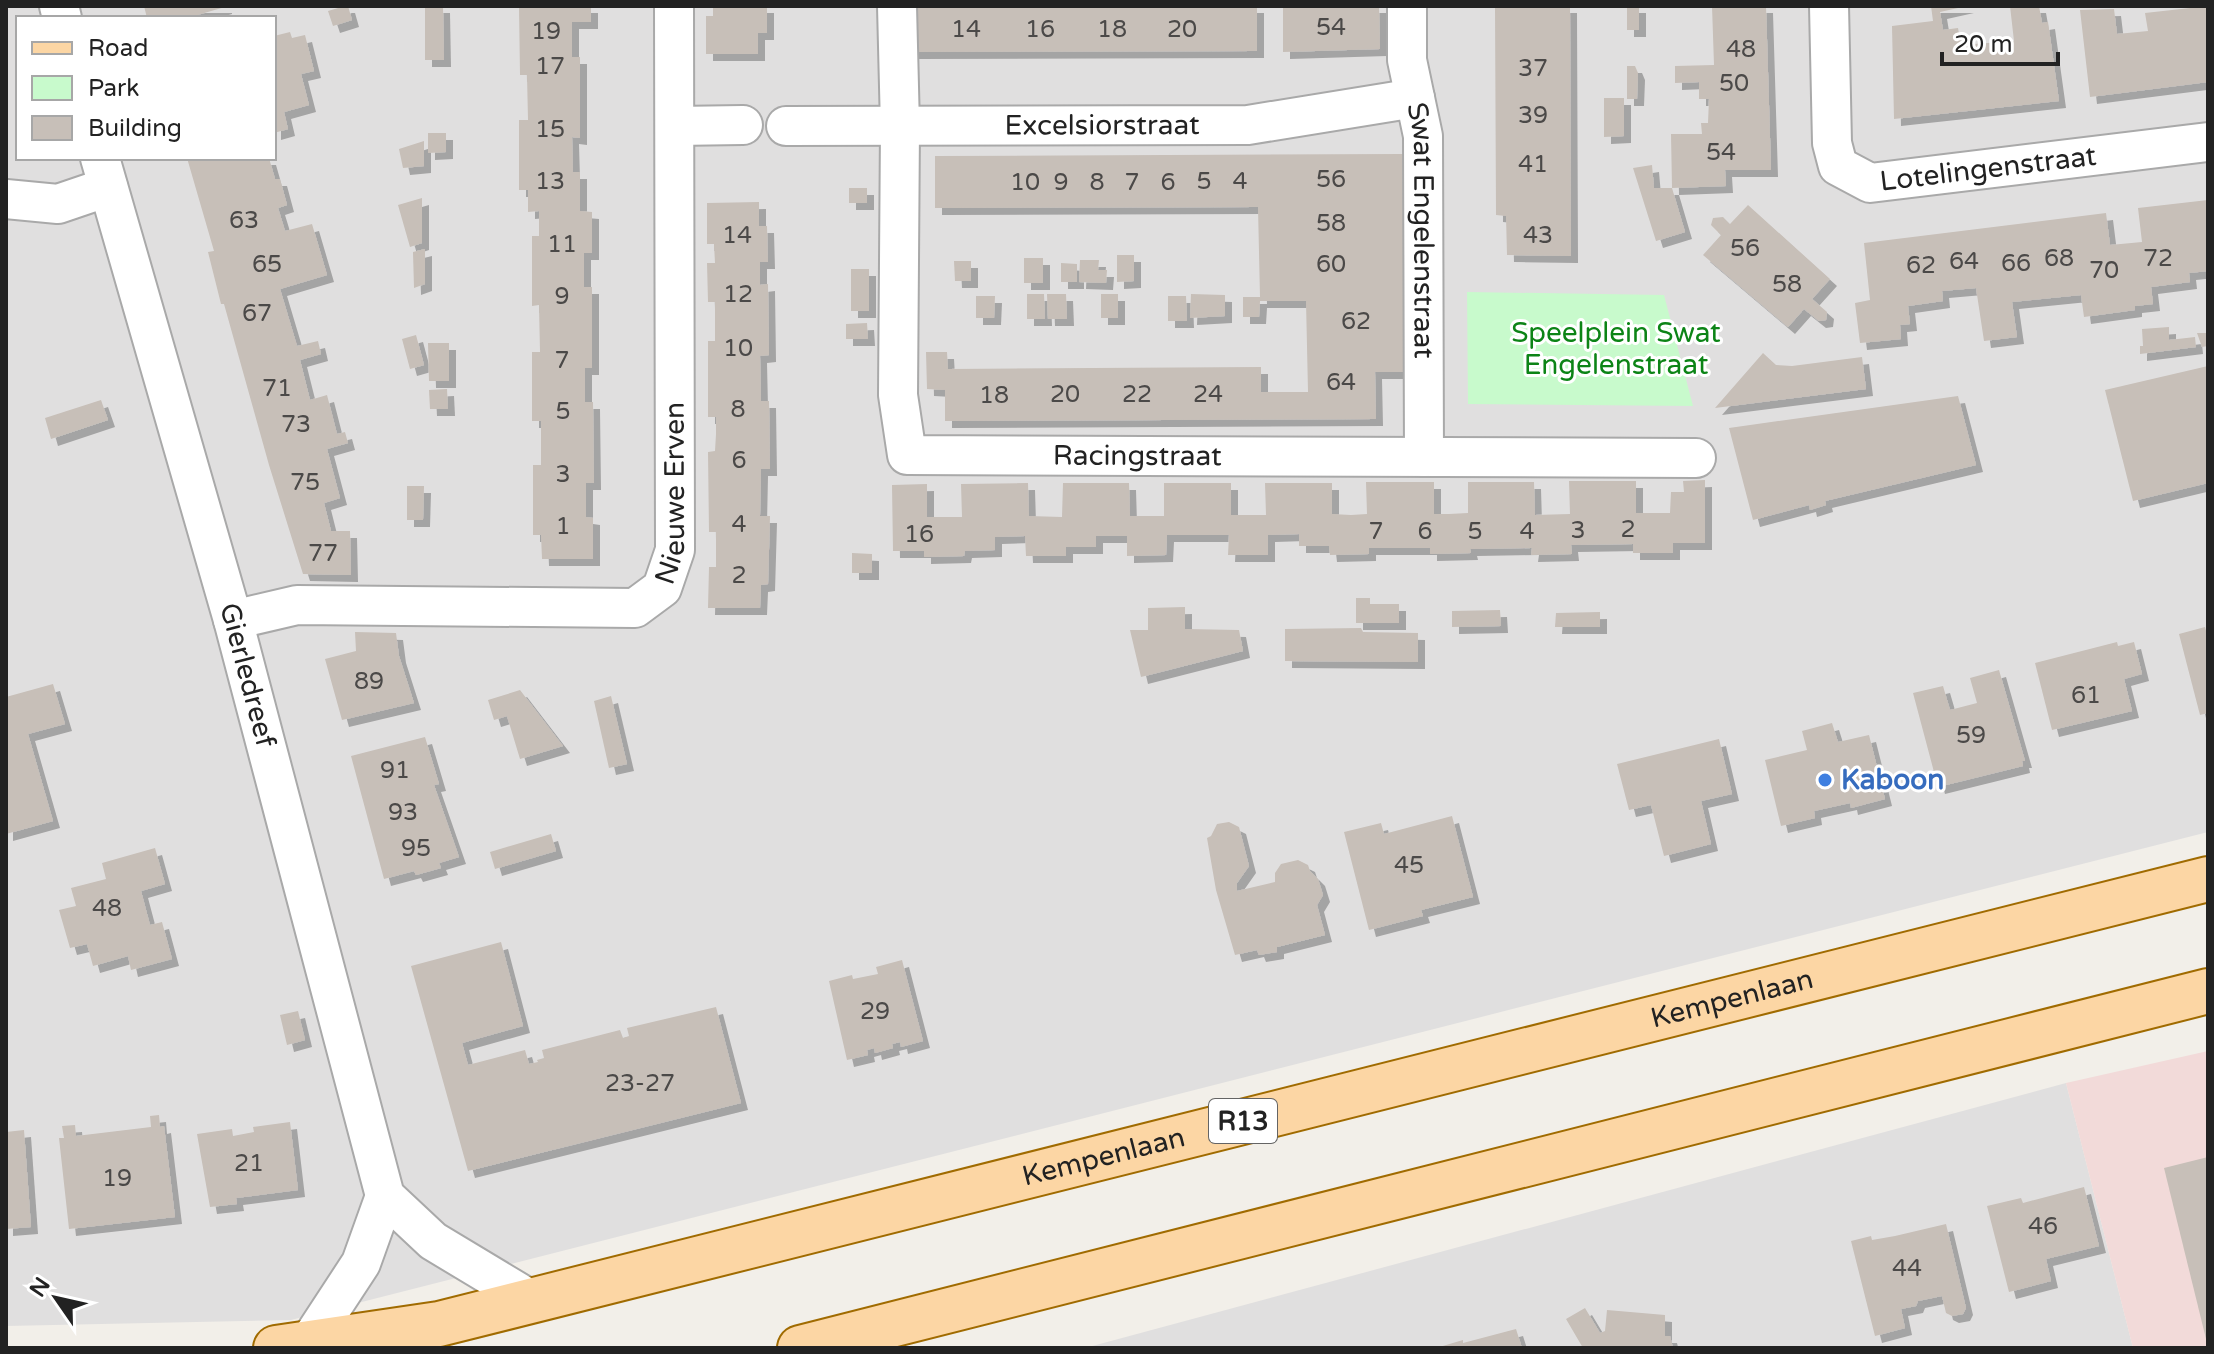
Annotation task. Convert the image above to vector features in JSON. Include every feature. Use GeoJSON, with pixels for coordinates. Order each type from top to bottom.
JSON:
{"type":"FeatureCollection","features":[{"type":"Feature","properties":{"kind":"main road","name":"Kempenlaan"},"geometry":{"type":"LineString","coordinates":[[292,1346],[439,1324],[2208,879]]}},
{"type":"Feature","properties":{"kind":"main road"},"geometry":{"type":"LineString","coordinates":[[800,1348],[2208,991]]}},
{"type":"Feature","properties":{"kind":"street","name":"Nieuwe Erven"},"geometry":{"type":"LineString","coordinates":[[233,620],[297,605],[635,608],[662,588],[675,550],[674,6]]}},
{"type":"Feature","properties":{"kind":"street"},"geometry":{"type":"LineString","coordinates":[[897,6],[900,127]]}},
{"type":"Feature","properties":{"kind":"street","name":"Swat Engelenstraat"},"geometry":{"type":"LineString","coordinates":[[1407,6],[1407,60],[1423,136],[1424,457]]}},
{"type":"Feature","properties":{"kind":"street","name":"Lotelingenstraat"},"geometry":{"type":"LineString","coordinates":[[1829,6],[1832,143],[1838,166],[1870,183],[2208,142]]}},
{"type":"Feature","properties":{"kind":"street","name":"Excelsiorstraat"},"geometry":{"type":"LineString","coordinates":[[786,126],[1248,125],[1415,98]]}},
{"type":"Feature","properties":{"kind":"street"},"geometry":{"type":"LineString","coordinates":[[675,126],[743,125]]}},
{"type":"Feature","properties":{"kind":"street","name":"Racingstraat"},"geometry":{"type":"LineString","coordinates":[[900,127],[898,395],[907,455],[1696,458]]}},
{"type":"Feature","properties":{"kind":"street"},"geometry":{"type":"LineString","coordinates":[[6,199],[58,204],[104,172]]}},
{"type":"Feature","properties":{"kind":"street","name":"Gierledreef"},"geometry":{"type":"LineString","coordinates":[[104,172],[233,620],[385,1196]]}},
{"type":"Feature","properties":{"kind":"street"},"geometry":{"type":"LineString","coordinates":[[292,1346],[361,1263],[385,1196],[433,1241],[531,1300]]}},
{"type":"Feature","properties":{"kind":"shaded area"},"geometry":{"type":"Polygon","coordinates":[[[6,6],[2208,6],[2208,832],[291,1320],[6,1326],[6,6]]]}},
{"type":"Feature","properties":{"kind":"shaded area"},"geometry":{"type":"Polygon","coordinates":[[[2208,1051],[2208,1348],[2133,1348],[2066,1083],[2208,1051]]]}},
{"type":"Feature","properties":{"kind":"shaded area"},"geometry":{"type":"Polygon","coordinates":[[[2066,1083],[2133,1348],[1085,1348],[2066,1083]]]}},
{"type":"Feature","properties":{"kind":"green space","name":"Speelplein Swat Engelenstraat"},"geometry":{"type":"Polygon","coordinates":[[[1467,292],[1664,295],[1693,406],[1468,404],[1467,292]]]}},
{"type":"Feature","properties":{"kind":"building"},"geometry":{"type":"Polygon","coordinates":[[[144,6],[225,6],[194,16],[146,16],[144,6]]]}},
{"type":"Feature","properties":{"kind":"building"},"geometry":{"type":"Polygon","coordinates":[[[348,6],[352,20],[333,26],[328,11],[348,6]]]}},
{"type":"Feature","properties":{"kind":"building"},"geometry":{"type":"Polygon","coordinates":[[[425,6],[443,6],[444,60],[425,60],[425,6]]]}},
{"type":"Feature","properties":{"kind":"building"},"geometry":{"type":"Polygon","coordinates":[[[519,6],[591,6],[591,22],[572,22],[572,57],[580,57],[580,138],[572,137],[573,172],[580,172],[580,211],[592,212],[592,253],[584,253],[584,287],[592,287],[592,368],[585,368],[585,402],[593,402],[594,483],[586,483],[586,517],[593,518],[593,559],[542,559],[541,535],[533,535],[533,465],[541,465],[541,421],[532,421],[532,352],[540,352],[539,305],[532,306],[532,236],[539,236],[539,211],[528,212],[528,190],[519,190],[519,120],[528,120],[527,75],[520,75],[519,6]]]}},
{"type":"Feature","properties":{"kind":"building"},"geometry":{"type":"Polygon","coordinates":[[[713,6],[767,6],[767,33],[758,33],[758,54],[706,54],[706,16],[713,16],[713,6]]]}},
{"type":"Feature","properties":{"kind":"building"},"geometry":{"type":"Polygon","coordinates":[[[911,6],[1257,6],[1257,51],[911,52],[911,6]]]}},
{"type":"Feature","properties":{"kind":"building"},"geometry":{"type":"Polygon","coordinates":[[[1283,6],[1379,6],[1380,49],[1283,52],[1283,6]]]}},
{"type":"Feature","properties":{"kind":"building"},"geometry":{"type":"Polygon","coordinates":[[[1495,6],[1570,6],[1571,256],[1507,255],[1506,216],[1496,215],[1495,6]]]}},
{"type":"Feature","properties":{"kind":"building"},"geometry":{"type":"Polygon","coordinates":[[[1627,6],[1639,6],[1639,30],[1627,30],[1627,6]]]}},
{"type":"Feature","properties":{"kind":"building"},"geometry":{"type":"Polygon","coordinates":[[[1712,6],[1766,6],[1771,170],[1725,170],[1726,186],[1672,188],[1671,134],[1702,134],[1701,123],[1708,123],[1709,99],[1699,99],[1699,82],[1675,83],[1675,66],[1714,65],[1712,6]]]}},
{"type":"Feature","properties":{"kind":"building"},"geometry":{"type":"Polygon","coordinates":[[[1931,6],[1967,6],[1940,12],[1943,30],[1958,28],[1961,45],[2014,41],[2010,6],[2039,6],[2042,23],[2048,22],[2059,101],[1894,119],[1892,26],[1933,21],[1931,6]]]}},
{"type":"Feature","properties":{"kind":"building"},"geometry":{"type":"Polygon","coordinates":[[[2208,6],[2208,82],[2090,97],[2080,10],[2114,9],[2117,34],[2148,31],[2145,13],[2208,6]]]}},
{"type":"Feature","properties":{"kind":"building"},"geometry":{"type":"Polygon","coordinates":[[[290,32],[292,38],[305,35],[314,71],[301,74],[309,105],[284,112],[288,129],[276,132],[276,36],[290,32]]]}},
{"type":"Feature","properties":{"kind":"building"},"geometry":{"type":"Polygon","coordinates":[[[1627,66],[1635,66],[1638,73],[1637,99],[1627,99],[1627,66]]]}},
{"type":"Feature","properties":{"kind":"building"},"geometry":{"type":"Polygon","coordinates":[[[1604,98],[1624,98],[1624,136],[1604,137],[1604,98]]]}},
{"type":"Feature","properties":{"kind":"building"},"geometry":{"type":"Polygon","coordinates":[[[428,133],[446,133],[446,152],[428,153],[428,133]]]}},
{"type":"Feature","properties":{"kind":"building"},"geometry":{"type":"Polygon","coordinates":[[[424,141],[424,166],[403,168],[399,149],[424,141]]]}},
{"type":"Feature","properties":{"kind":"building"},"geometry":{"type":"Polygon","coordinates":[[[1403,154],[1405,372],[1375,372],[1376,419],[945,421],[945,390],[927,389],[926,352],[947,352],[948,369],[1261,367],[1261,392],[1308,392],[1306,301],[1260,301],[1259,317],[1243,317],[1243,297],[1260,297],[1258,207],[935,208],[935,156],[1403,154]]]}},
{"type":"Feature","properties":{"kind":"building"},"geometry":{"type":"Polygon","coordinates":[[[188,160],[270,160],[275,179],[280,179],[287,205],[278,208],[285,231],[312,224],[327,275],[280,289],[297,346],[318,341],[321,354],[300,360],[310,400],[327,395],[337,434],[345,432],[348,443],[327,449],[340,498],[324,503],[331,531],[350,531],[351,575],[303,574],[224,304],[221,304],[208,252],[214,251],[188,160]]]}},
{"type":"Feature","properties":{"kind":"building"},"geometry":{"type":"Polygon","coordinates":[[[1652,165],[1654,188],[1672,188],[1685,232],[1656,241],[1633,168],[1652,165]]]}},
{"type":"Feature","properties":{"kind":"building"},"geometry":{"type":"Polygon","coordinates":[[[849,188],[867,188],[867,203],[849,203],[849,188]]]}},
{"type":"Feature","properties":{"kind":"building"},"geometry":{"type":"Polygon","coordinates":[[[422,198],[422,243],[410,247],[398,205],[422,198]]]}},
{"type":"Feature","properties":{"kind":"building"},"geometry":{"type":"Polygon","coordinates":[[[2208,200],[2208,271],[2189,273],[2190,282],[2151,287],[2153,304],[2135,306],[2135,310],[2084,317],[2081,295],[2012,302],[2017,337],[1984,341],[1976,288],[1942,291],[1943,301],[1908,306],[1910,324],[1900,325],[1901,339],[1860,343],[1855,303],[1870,300],[1864,243],[2106,213],[2110,245],[2142,242],[2138,208],[2208,200]]]}},
{"type":"Feature","properties":{"kind":"building"},"geometry":{"type":"Polygon","coordinates":[[[759,202],[759,226],[767,226],[768,262],[760,262],[760,285],[768,284],[769,355],[760,356],[761,401],[769,401],[770,469],[761,469],[760,516],[770,516],[768,584],[761,585],[760,608],[708,608],[709,567],[716,567],[716,532],[709,532],[708,452],[715,451],[716,417],[708,417],[708,341],[715,341],[715,302],[708,302],[707,263],[715,263],[714,244],[707,244],[707,203],[759,202]]]}},
{"type":"Feature","properties":{"kind":"building"},"geometry":{"type":"Polygon","coordinates":[[[1748,205],[1830,279],[1812,299],[1827,312],[1826,320],[1819,321],[1804,309],[1788,327],[1703,255],[1721,235],[1711,225],[1713,218],[1723,217],[1730,224],[1748,205]]]}},
{"type":"Feature","properties":{"kind":"building"},"geometry":{"type":"Polygon","coordinates":[[[425,249],[425,284],[414,288],[413,252],[425,249]]]}},
{"type":"Feature","properties":{"kind":"building"},"geometry":{"type":"Polygon","coordinates":[[[1117,255],[1134,255],[1134,281],[1117,282],[1117,255]]]}},
{"type":"Feature","properties":{"kind":"building"},"geometry":{"type":"Polygon","coordinates":[[[1024,258],[1043,258],[1043,283],[1024,283],[1024,258]]]}},
{"type":"Feature","properties":{"kind":"building"},"geometry":{"type":"Polygon","coordinates":[[[1080,260],[1099,260],[1098,270],[1107,270],[1106,283],[1079,282],[1080,260]]]}},
{"type":"Feature","properties":{"kind":"building"},"geometry":{"type":"Polygon","coordinates":[[[954,261],[971,261],[971,281],[955,281],[954,261]]]}},
{"type":"Feature","properties":{"kind":"building"},"geometry":{"type":"Polygon","coordinates":[[[1061,263],[1077,264],[1077,282],[1061,282],[1061,263]]]}},
{"type":"Feature","properties":{"kind":"building"},"geometry":{"type":"Polygon","coordinates":[[[851,269],[869,269],[869,311],[851,311],[851,269]]]}},
{"type":"Feature","properties":{"kind":"building"},"geometry":{"type":"Polygon","coordinates":[[[1027,294],[1044,294],[1045,319],[1027,319],[1027,294]]]}},
{"type":"Feature","properties":{"kind":"building"},"geometry":{"type":"Polygon","coordinates":[[[1047,294],[1066,294],[1067,319],[1048,319],[1047,294]]]}},
{"type":"Feature","properties":{"kind":"building"},"geometry":{"type":"Polygon","coordinates":[[[1101,294],[1118,294],[1118,318],[1101,318],[1101,294]]]}},
{"type":"Feature","properties":{"kind":"building"},"geometry":{"type":"Polygon","coordinates":[[[1191,294],[1225,295],[1225,316],[1190,318],[1191,294]]]}},
{"type":"Feature","properties":{"kind":"building"},"geometry":{"type":"Polygon","coordinates":[[[976,296],[995,296],[994,318],[976,318],[976,296]]]}},
{"type":"Feature","properties":{"kind":"building"},"geometry":{"type":"Polygon","coordinates":[[[1168,296],[1186,296],[1187,321],[1168,321],[1168,296]]]}},
{"type":"Feature","properties":{"kind":"building"},"geometry":{"type":"Polygon","coordinates":[[[867,323],[868,339],[846,339],[846,324],[867,323]]]}},
{"type":"Feature","properties":{"kind":"building"},"geometry":{"type":"Polygon","coordinates":[[[2169,327],[2169,340],[2195,337],[2196,347],[2140,354],[2142,329],[2169,327]]]}},
{"type":"Feature","properties":{"kind":"building"},"geometry":{"type":"Polygon","coordinates":[[[2197,333],[2208,333],[2208,346],[2202,347],[2197,333]]]}},
{"type":"Feature","properties":{"kind":"building"},"geometry":{"type":"Polygon","coordinates":[[[416,335],[424,365],[410,369],[402,339],[416,335]]]}},
{"type":"Feature","properties":{"kind":"building"},"geometry":{"type":"Polygon","coordinates":[[[428,343],[449,343],[449,381],[429,381],[428,343]]]}},
{"type":"Feature","properties":{"kind":"building"},"geometry":{"type":"Polygon","coordinates":[[[1763,353],[1776,365],[1792,366],[1862,357],[1866,389],[1715,408],[1763,353]]]}},
{"type":"Feature","properties":{"kind":"building"},"geometry":{"type":"Polygon","coordinates":[[[2208,366],[2208,483],[2133,501],[2105,390],[2208,366]]]}},
{"type":"Feature","properties":{"kind":"building"},"geometry":{"type":"Polygon","coordinates":[[[447,389],[448,409],[430,409],[429,390],[447,389]]]}},
{"type":"Feature","properties":{"kind":"building"},"geometry":{"type":"Polygon","coordinates":[[[1958,396],[1976,465],[1825,501],[1826,505],[1810,510],[1809,505],[1753,520],[1729,428],[1958,396]]]}},
{"type":"Feature","properties":{"kind":"building"},"geometry":{"type":"Polygon","coordinates":[[[101,400],[108,420],[51,439],[45,418],[101,400]]]}},
{"type":"Feature","properties":{"kind":"building"},"geometry":{"type":"Polygon","coordinates":[[[1705,480],[1705,543],[1673,543],[1673,553],[1633,553],[1633,544],[1571,545],[1572,554],[1531,555],[1532,548],[1470,549],[1471,553],[1430,554],[1430,548],[1369,548],[1369,554],[1330,555],[1329,546],[1299,546],[1299,534],[1268,535],[1268,555],[1228,555],[1229,535],[1167,535],[1166,555],[1127,556],[1127,536],[1096,536],[1096,547],[1066,547],[1066,556],[1026,556],[1025,536],[995,537],[995,550],[965,551],[964,556],[924,557],[924,551],[893,551],[892,485],[927,484],[927,517],[962,517],[961,484],[1028,483],[1029,516],[1062,517],[1063,483],[1129,483],[1130,516],[1164,516],[1164,483],[1231,483],[1231,515],[1266,515],[1265,483],[1332,483],[1332,514],[1351,515],[1367,514],[1366,482],[1434,482],[1434,514],[1449,514],[1468,513],[1468,482],[1534,482],[1535,515],[1570,514],[1569,481],[1636,481],[1636,513],[1670,513],[1671,492],[1684,492],[1683,481],[1705,480]]]}},
{"type":"Feature","properties":{"kind":"building"},"geometry":{"type":"Polygon","coordinates":[[[407,486],[424,486],[423,520],[407,520],[407,486]]]}},
{"type":"Feature","properties":{"kind":"building"},"geometry":{"type":"Polygon","coordinates":[[[852,553],[872,554],[872,573],[852,573],[852,553]]]}},
{"type":"Feature","properties":{"kind":"building"},"geometry":{"type":"Polygon","coordinates":[[[1356,598],[1370,598],[1370,604],[1399,604],[1399,623],[1356,623],[1356,598]]]}},
{"type":"Feature","properties":{"kind":"building"},"geometry":{"type":"Polygon","coordinates":[[[1185,607],[1185,629],[1239,630],[1243,651],[1141,677],[1130,630],[1148,630],[1148,608],[1185,607]]]}},
{"type":"Feature","properties":{"kind":"building"},"geometry":{"type":"Polygon","coordinates":[[[1500,610],[1501,626],[1452,627],[1452,611],[1500,610]]]}},
{"type":"Feature","properties":{"kind":"building"},"geometry":{"type":"Polygon","coordinates":[[[1600,612],[1600,627],[1555,627],[1556,613],[1600,612]]]}},
{"type":"Feature","properties":{"kind":"building"},"geometry":{"type":"Polygon","coordinates":[[[2205,627],[2208,638],[2208,713],[2200,715],[2179,634],[2205,627]]]}},
{"type":"Feature","properties":{"kind":"building"},"geometry":{"type":"Polygon","coordinates":[[[1361,628],[1363,632],[1418,633],[1418,662],[1285,661],[1285,629],[1361,628]]]}},
{"type":"Feature","properties":{"kind":"building"},"geometry":{"type":"Polygon","coordinates":[[[355,632],[396,633],[399,656],[414,703],[342,720],[325,659],[356,651],[355,632]]]}},
{"type":"Feature","properties":{"kind":"building"},"geometry":{"type":"Polygon","coordinates":[[[2117,642],[2118,646],[2134,642],[2142,674],[2124,679],[2132,711],[2052,730],[2035,663],[2117,642]]]}},
{"type":"Feature","properties":{"kind":"building"},"geometry":{"type":"Polygon","coordinates":[[[1999,670],[2025,761],[2022,761],[2023,766],[1938,787],[1913,693],[1943,686],[1950,710],[1977,703],[1970,678],[1999,670]]]}},
{"type":"Feature","properties":{"kind":"building"},"geometry":{"type":"Polygon","coordinates":[[[53,684],[65,724],[28,734],[53,821],[6,834],[6,697],[53,684]]]}},
{"type":"Feature","properties":{"kind":"building"},"geometry":{"type":"Polygon","coordinates":[[[520,690],[563,746],[520,759],[507,716],[494,720],[488,700],[520,690]]]}},
{"type":"Feature","properties":{"kind":"building"},"geometry":{"type":"Polygon","coordinates":[[[611,696],[627,764],[609,768],[594,701],[611,696]]]}},
{"type":"Feature","properties":{"kind":"building","name":"Kaboon"},"geometry":{"type":"Polygon","coordinates":[[[1832,723],[1838,742],[1869,735],[1885,799],[1851,808],[1850,803],[1814,811],[1815,818],[1781,826],[1765,760],[1807,750],[1802,731],[1832,723]]]}},
{"type":"Feature","properties":{"kind":"building"},"geometry":{"type":"Polygon","coordinates":[[[425,737],[439,784],[434,785],[459,857],[439,863],[441,868],[384,879],[351,756],[425,737]]]}},
{"type":"Feature","properties":{"kind":"building"},"geometry":{"type":"Polygon","coordinates":[[[1719,739],[1732,794],[1701,801],[1711,844],[1664,856],[1651,805],[1629,810],[1617,764],[1719,739]]]}},
{"type":"Feature","properties":{"kind":"building"},"geometry":{"type":"Polygon","coordinates":[[[1452,816],[1473,897],[1421,910],[1423,916],[1369,930],[1344,832],[1381,823],[1384,834],[1452,816]]]}},
{"type":"Feature","properties":{"kind":"building"},"geometry":{"type":"Polygon","coordinates":[[[1229,822],[1239,827],[1249,866],[1237,883],[1237,891],[1275,882],[1275,873],[1281,864],[1298,860],[1308,865],[1318,879],[1323,895],[1317,905],[1325,935],[1277,947],[1277,952],[1259,955],[1257,950],[1235,955],[1216,890],[1207,838],[1217,824],[1229,822]]]}},
{"type":"Feature","properties":{"kind":"building"},"geometry":{"type":"Polygon","coordinates":[[[551,834],[556,851],[495,869],[490,852],[551,834]]]}},
{"type":"Feature","properties":{"kind":"building"},"geometry":{"type":"Polygon","coordinates":[[[155,848],[165,884],[141,891],[150,925],[162,922],[172,959],[131,970],[128,956],[93,966],[87,944],[70,948],[59,910],[76,906],[71,888],[106,879],[102,863],[155,848]]]}},
{"type":"Feature","properties":{"kind":"building"},"geometry":{"type":"Polygon","coordinates":[[[501,942],[523,1026],[462,1043],[468,1065],[525,1050],[529,1064],[538,1062],[544,1058],[542,1050],[620,1030],[623,1038],[629,1036],[627,1028],[716,1007],[741,1103],[468,1171],[411,966],[501,942]]]}},
{"type":"Feature","properties":{"kind":"building"},"geometry":{"type":"Polygon","coordinates":[[[902,960],[923,1041],[901,1047],[900,1042],[892,1044],[893,1048],[875,1053],[874,1048],[867,1050],[868,1055],[847,1060],[829,981],[852,975],[853,979],[878,974],[876,967],[902,960]]]}},
{"type":"Feature","properties":{"kind":"building"},"geometry":{"type":"Polygon","coordinates":[[[298,1011],[305,1040],[287,1045],[280,1015],[298,1011]]]}},
{"type":"Feature","properties":{"kind":"building"},"geometry":{"type":"Polygon","coordinates":[[[159,1115],[160,1127],[164,1126],[175,1217],[69,1229],[59,1138],[64,1138],[62,1126],[75,1125],[76,1136],[151,1127],[150,1116],[159,1115]]]}},
{"type":"Feature","properties":{"kind":"building"},"geometry":{"type":"Polygon","coordinates":[[[290,1122],[298,1190],[236,1198],[237,1204],[210,1207],[197,1134],[232,1129],[233,1136],[254,1132],[253,1127],[290,1122]]]}},
{"type":"Feature","properties":{"kind":"building"},"geometry":{"type":"Polygon","coordinates":[[[24,1130],[31,1227],[6,1229],[6,1132],[24,1130]]]}},
{"type":"Feature","properties":{"kind":"building"},"geometry":{"type":"Polygon","coordinates":[[[2208,1157],[2208,1342],[2207,1343],[2164,1168],[2208,1157]]]}},
{"type":"Feature","properties":{"kind":"building"},"geometry":{"type":"Polygon","coordinates":[[[2084,1187],[2099,1246],[2046,1259],[2051,1281],[2009,1292],[1987,1206],[2021,1198],[2023,1203],[2084,1187]]]}},
{"type":"Feature","properties":{"kind":"building"},"geometry":{"type":"Polygon","coordinates":[[[1946,1224],[1966,1308],[1963,1314],[1952,1316],[1946,1313],[1942,1296],[1918,1301],[1916,1306],[1901,1309],[1905,1328],[1875,1336],[1851,1241],[1871,1236],[1872,1240],[1895,1236],[1946,1224]]]}},
{"type":"Feature","properties":{"kind":"building"},"geometry":{"type":"Polygon","coordinates":[[[1585,1308],[1600,1333],[1605,1331],[1607,1310],[1665,1315],[1665,1336],[1670,1336],[1673,1348],[1583,1348],[1566,1319],[1585,1308]]]}},
{"type":"Feature","properties":{"kind":"building"},"geometry":{"type":"Polygon","coordinates":[[[1516,1329],[1522,1348],[1436,1348],[1463,1340],[1463,1343],[1516,1329]]]}},
{"type":"Feature","properties":{"kind":"place","name":"Kaboon"},"geometry":{"type":"Point","coordinates":[1825,780]}}]}
